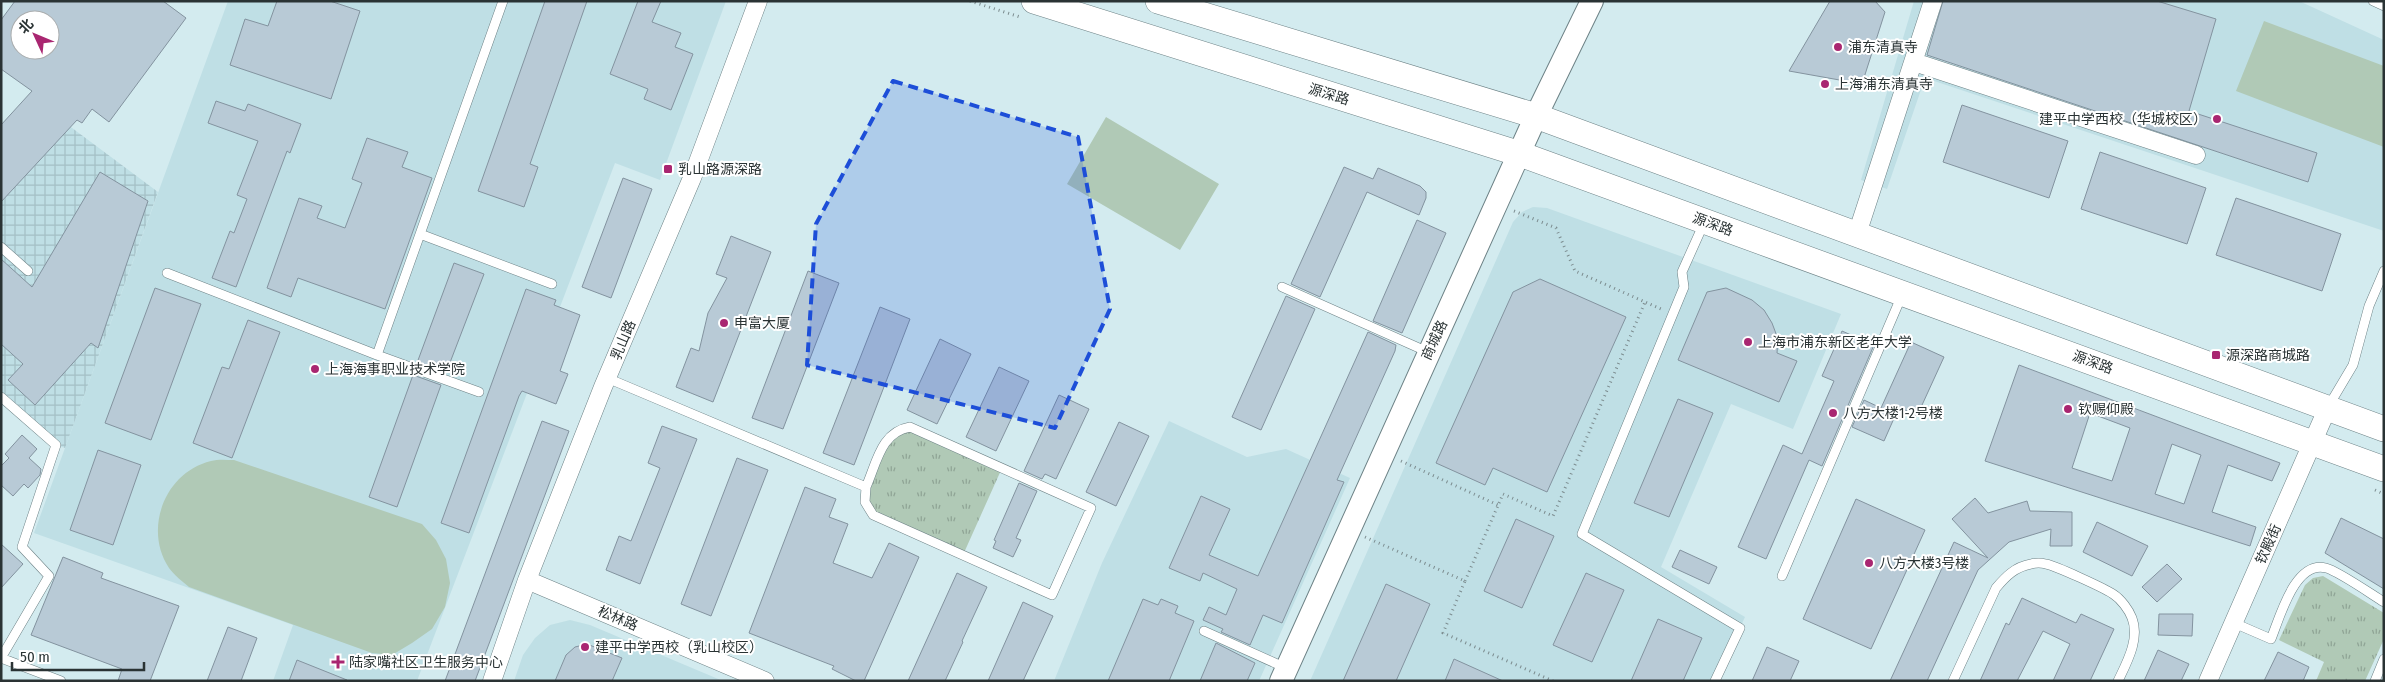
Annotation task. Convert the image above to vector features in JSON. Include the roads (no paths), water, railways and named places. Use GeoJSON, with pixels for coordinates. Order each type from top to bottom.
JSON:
{"type":"FeatureCollection","features":[{"type":"Feature","properties":{"kind":"main road"},"geometry":{"type":"LineString","coordinates":[[1158,1],[1536,116],[2384,429]]}},
{"type":"Feature","properties":{"kind":"main road","name":"源深路"},"geometry":{"type":"LineString","coordinates":[[1030,10],[1520,154],[2384,469]]}},
{"type":"Feature","properties":{"kind":"street","name":"乳山路"},"geometry":{"type":"LineString","coordinates":[[492,681],[527,580],[607,378],[692,178],[758,1]]}},
{"type":"Feature","properties":{"kind":"street","name":"商城路"},"geometry":{"type":"LineString","coordinates":[[1284,674],[1536,116],[1592,1]]}},
{"type":"Feature","properties":{"kind":"street"},"geometry":{"type":"LineString","coordinates":[[1857,234],[1933,1]]}},
{"type":"Feature","properties":{"kind":"street"},"geometry":{"type":"LineString","coordinates":[[1914,62],[2196,155]]}},
{"type":"Feature","properties":{"kind":"street","name":"钦殿街"},"geometry":{"type":"LineString","coordinates":[[2208,681],[2328,407]]}},
{"type":"Feature","properties":{"kind":"street","name":"松林路"},"geometry":{"type":"LineString","coordinates":[[527,580],[765,681]]}},
{"type":"Feature","properties":{"kind":"lane"},"geometry":{"type":"LineString","coordinates":[[377,355],[503,1]]}},
{"type":"Feature","properties":{"kind":"lane"},"geometry":{"type":"LineString","coordinates":[[2373,1],[2384,6]]}},
{"type":"Feature","properties":{"kind":"lane"},"geometry":{"type":"LineString","coordinates":[[1705,221],[1682,272],[1684,288],[1582,534],[1740,628],[1715,681]]}},
{"type":"Feature","properties":{"kind":"lane"},"geometry":{"type":"LineString","coordinates":[[420,234],[552,284]]}},
{"type":"Feature","properties":{"kind":"lane"},"geometry":{"type":"LineString","coordinates":[[1,247],[28,271]]}},
{"type":"Feature","properties":{"kind":"lane"},"geometry":{"type":"LineString","coordinates":[[2328,407],[2353,365],[2369,306],[2384,271]]}},
{"type":"Feature","properties":{"kind":"lane"},"geometry":{"type":"LineString","coordinates":[[167,273],[377,355],[479,392]]}},
{"type":"Feature","properties":{"kind":"lane"},"geometry":{"type":"LineString","coordinates":[[1282,287],[1428,352]]}},
{"type":"Feature","properties":{"kind":"lane"},"geometry":{"type":"LineString","coordinates":[[1782,576],[1903,293]]}},
{"type":"Feature","properties":{"kind":"lane"},"geometry":{"type":"LineString","coordinates":[[607,378],[866,487]]}},
{"type":"Feature","properties":{"kind":"lane"},"geometry":{"type":"LineString","coordinates":[[1,397],[56,445],[22,547],[49,576],[1,658],[62,681]]}},
{"type":"Feature","properties":{"kind":"lane"},"geometry":{"type":"LineString","coordinates":[[910,427],[1091,508],[1052,595],[873,515],[865,502],[866,487],[886,438],[898,429],[910,427]]}},
{"type":"Feature","properties":{"kind":"lane"},"geometry":{"type":"LineString","coordinates":[[1953,681],[1996,588],[2006,576],[2019,567],[2032,564],[2046,564],[2114,594],[2125,606],[2133,620],[2134,635],[2132,651],[2118,681]]}},
{"type":"Feature","properties":{"kind":"lane"},"geometry":{"type":"LineString","coordinates":[[2234,623],[2271,639],[2297,579],[2310,569],[2326,568],[2384,602]]}},
{"type":"Feature","properties":{"kind":"lane"},"geometry":{"type":"LineString","coordinates":[[1204,630],[1284,674]]}},
{"type":"Feature","properties":{"kind":"lane"},"geometry":{"type":"LineString","coordinates":[[2375,681],[2384,659]]}},
{"type":"Feature","properties":{"kind":"place","name":"浦东清真寺"},"geometry":{"type":"Point","coordinates":[1838,47]}},
{"type":"Feature","properties":{"kind":"place","name":"上海浦东清真寺"},"geometry":{"type":"Point","coordinates":[1825,84]}},
{"type":"Feature","properties":{"kind":"place","name":"建平中学西校（华城校区）"},"geometry":{"type":"Point","coordinates":[2217,119]}},
{"type":"Feature","properties":{"kind":"place","name":"乳山路源深路"},"geometry":{"type":"Point","coordinates":[668,169]}},
{"type":"Feature","properties":{"kind":"place","name":"申富大厦"},"geometry":{"type":"Point","coordinates":[724,323]}},
{"type":"Feature","properties":{"kind":"place","name":"上海市浦东新区老年大学"},"geometry":{"type":"Point","coordinates":[1748,342]}},
{"type":"Feature","properties":{"kind":"place","name":"源深路商城路"},"geometry":{"type":"Point","coordinates":[2216,355]}},
{"type":"Feature","properties":{"kind":"place","name":"上海海事职业技术学院"},"geometry":{"type":"Point","coordinates":[315,369]}},
{"type":"Feature","properties":{"kind":"place","name":"钦赐仰殿"},"geometry":{"type":"Point","coordinates":[2068,409]}},
{"type":"Feature","properties":{"kind":"place","name":"八方大楼1-2号楼"},"geometry":{"type":"Point","coordinates":[1833,413]}},
{"type":"Feature","properties":{"kind":"place","name":"八方大楼3号楼"},"geometry":{"type":"Point","coordinates":[1869,563]}},
{"type":"Feature","properties":{"kind":"place","name":"建平中学西校（乳山校区）"},"geometry":{"type":"Point","coordinates":[585,647]}},
{"type":"Feature","properties":{"kind":"place","name":"陆家嘴社区卫生服务中心"},"geometry":{"type":"Point","coordinates":[338,662]}}]}
